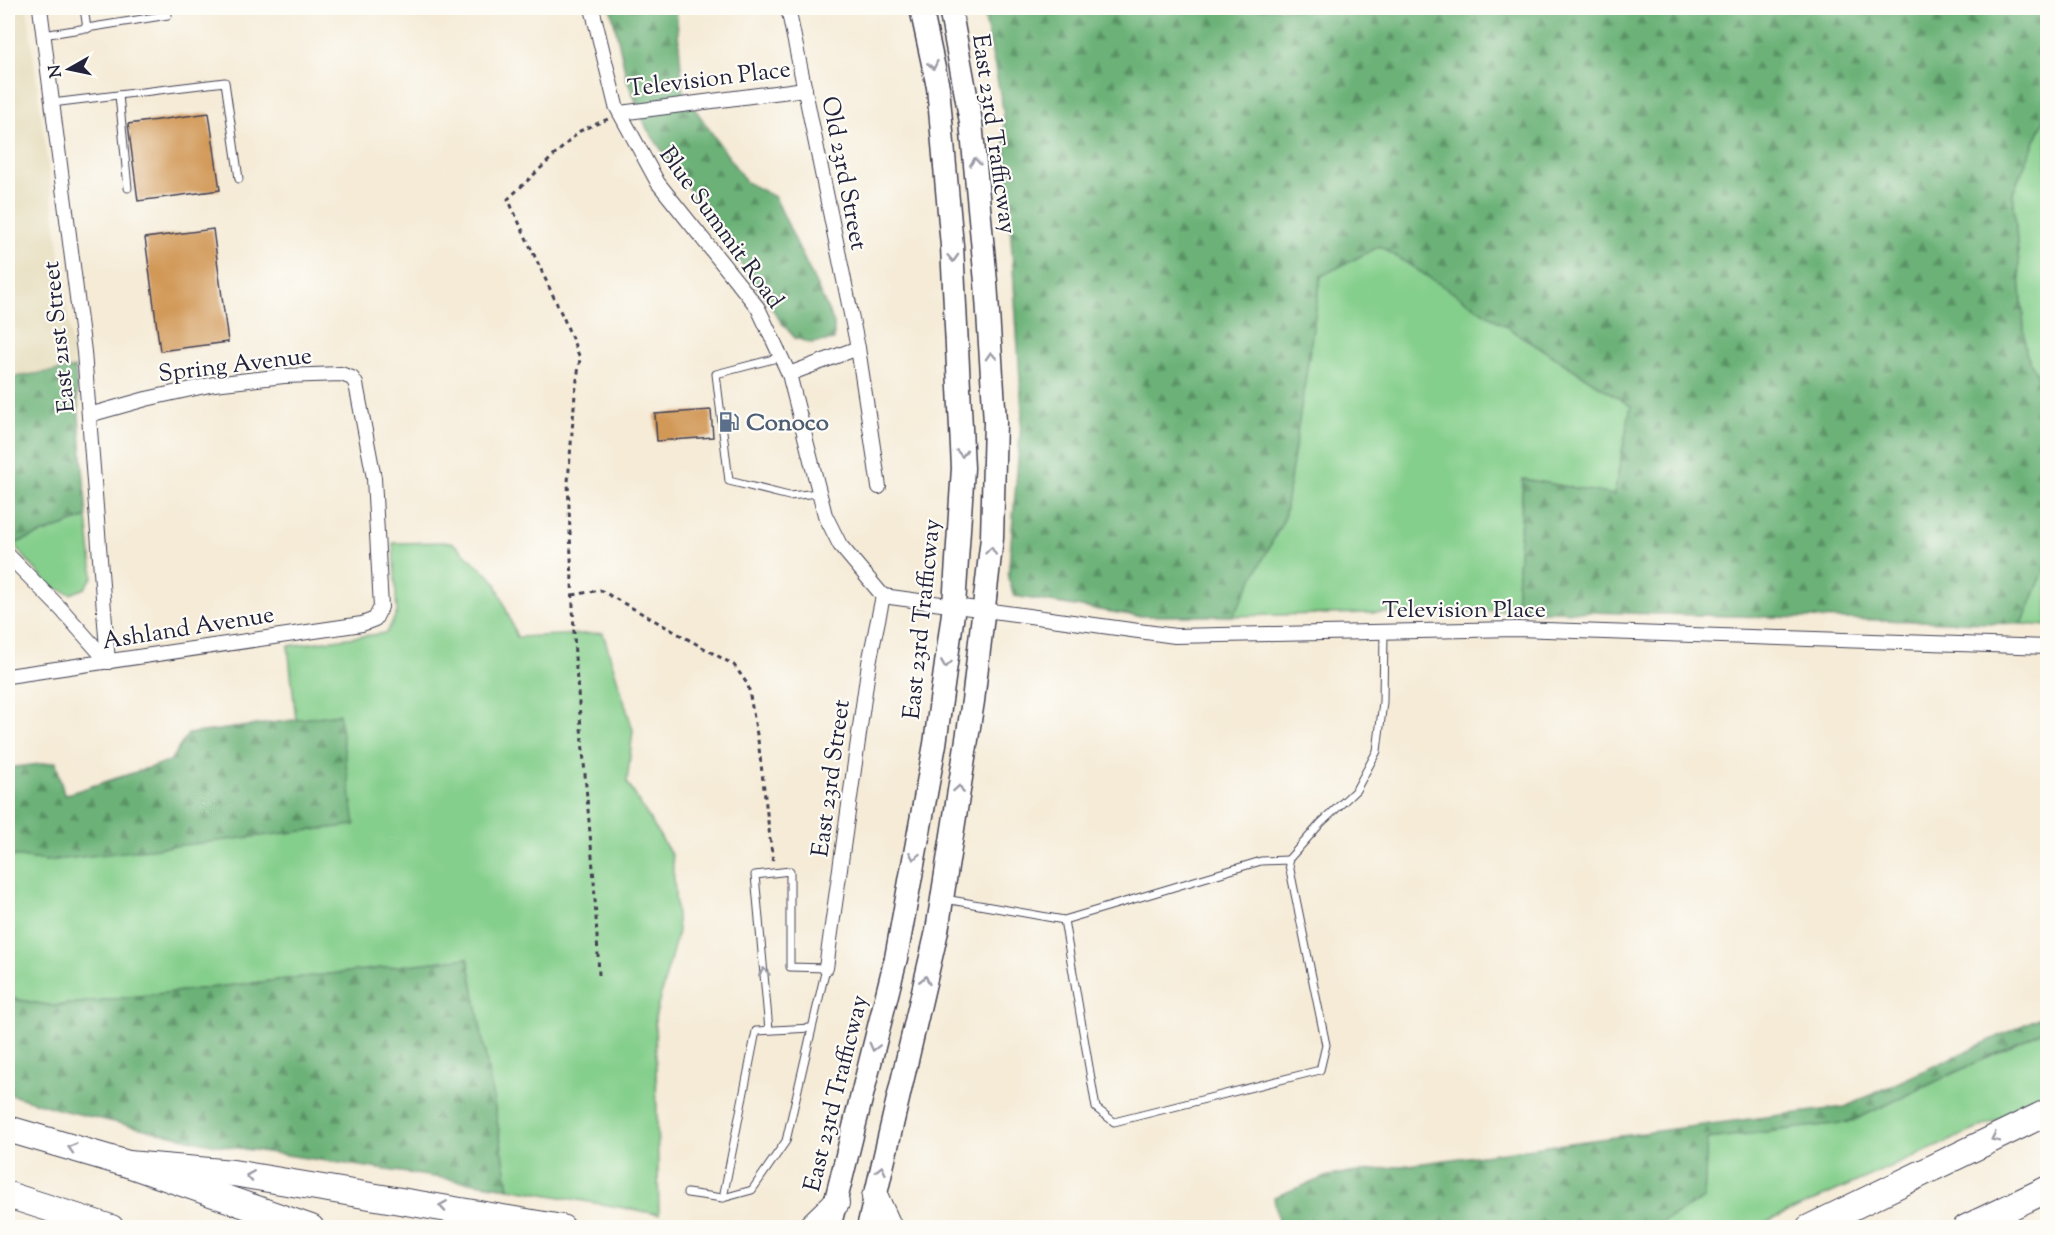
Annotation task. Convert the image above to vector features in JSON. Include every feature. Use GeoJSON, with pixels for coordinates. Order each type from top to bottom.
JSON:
{"type":"FeatureCollection","features":[{"type":"Feature","properties":{"kind":"highway"},"geometry":{"type":"LineString","coordinates":[[1809,1227],[2048,1112]]}},
{"type":"Feature","properties":{"kind":"highway"},"geometry":{"type":"LineString","coordinates":[[8,1129],[128,1164],[311,1227]]}},
{"type":"Feature","properties":{"kind":"highway"},"geometry":{"type":"LineString","coordinates":[[128,1164],[233,1173],[562,1227]]}},
{"type":"Feature","properties":{"kind":"highway"},"geometry":{"type":"LineString","coordinates":[[1966,1227],[2048,1189]]}},
{"type":"Feature","properties":{"kind":"highway"},"geometry":{"type":"LineString","coordinates":[[8,1195],[111,1227]]}},
{"type":"Feature","properties":{"kind":"highway"},"geometry":{"type":"LineString","coordinates":[[875,1197],[889,1227]]}},
{"type":"Feature","properties":{"kind":"highway"},"geometry":{"type":"LineString","coordinates":[[810,1227],[836,1203]]}},
{"type":"Feature","properties":{"kind":"main road","name":"East 23rd Trafficway"},"geometry":{"type":"LineString","coordinates":[[829,1227],[896,958],[935,744],[954,606],[963,468],[952,246],[938,87],[921,8]]}},
{"type":"Feature","properties":{"kind":"main road","name":"East 23rd Trafficway"},"geometry":{"type":"LineString","coordinates":[[868,1227],[937,931],[973,701],[992,538],[995,422],[988,305],[971,122],[950,8]]}},
{"type":"Feature","properties":{"kind":"street","name":"East 21st Street"},"geometry":{"type":"LineString","coordinates":[[40,8],[84,352],[108,662]]}},
{"type":"Feature","properties":{"kind":"street","name":"Television Place"},"geometry":{"type":"LineString","coordinates":[[592,8],[616,106],[620,113],[806,89]]}},
{"type":"Feature","properties":{"kind":"street","name":"Old 23rd Street"},"geometry":{"type":"LineString","coordinates":[[788,8],[858,348]]}},
{"type":"Feature","properties":{"kind":"street","name":"Blue Summit Road"},"geometry":{"type":"LineString","coordinates":[[620,113],[658,183],[758,308],[789,374],[825,515],[840,544],[883,596]]}},
{"type":"Feature","properties":{"kind":"street"},"geometry":{"type":"LineString","coordinates":[[789,374],[858,348],[879,487]]}},
{"type":"Feature","properties":{"kind":"street","name":"Spring Avenue"},"geometry":{"type":"LineString","coordinates":[[89,415],[146,399],[214,384],[284,376],[341,374],[352,378],[356,384],[374,478],[381,607],[375,619]]}},
{"type":"Feature","properties":{"kind":"street"},"geometry":{"type":"LineString","coordinates":[[8,555],[62,610],[108,662]]}},
{"type":"Feature","properties":{"kind":"street","name":"Television Place"},"geometry":{"type":"LineString","coordinates":[[883,596],[1175,636],[1516,629],[2048,647]]}},
{"type":"Feature","properties":{"kind":"street","name":"East 23rd Street"},"geometry":{"type":"LineString","coordinates":[[826,968],[868,663],[883,596]]}},
{"type":"Feature","properties":{"kind":"street","name":"Ashland Avenue"},"geometry":{"type":"LineString","coordinates":[[8,676],[362,624],[375,619]]}},
{"type":"Feature","properties":{"kind":"lane"},"geometry":{"type":"LineString","coordinates":[[84,8],[87,29]]}},
{"type":"Feature","properties":{"kind":"lane"},"geometry":{"type":"LineString","coordinates":[[43,35],[168,15],[167,8]]}},
{"type":"Feature","properties":{"kind":"lane"},"geometry":{"type":"LineString","coordinates":[[52,103],[225,82],[239,179]]}},
{"type":"Feature","properties":{"kind":"lane"},"geometry":{"type":"LineString","coordinates":[[119,95],[128,188]]}},
{"type":"Feature","properties":{"kind":"lane"},"geometry":{"type":"LineString","coordinates":[[781,357],[716,374],[729,481],[789,496],[819,493]]}},
{"type":"Feature","properties":{"kind":"lane"},"geometry":{"type":"LineString","coordinates":[[942,898],[1064,920],[1261,861],[1288,860],[1321,823],[1356,790],[1377,751],[1383,702],[1384,632]]}},
{"type":"Feature","properties":{"kind":"lane"},"geometry":{"type":"LineString","coordinates":[[1064,920],[1096,1108],[1114,1122],[1320,1070],[1326,1045],[1288,860]]}},
{"type":"Feature","properties":{"kind":"lane"},"geometry":{"type":"LineString","coordinates":[[687,1193],[723,1198],[752,1190],[786,1141],[826,968],[790,967],[790,871],[755,875],[769,1030]]}},
{"type":"Feature","properties":{"kind":"lane"},"geometry":{"type":"LineString","coordinates":[[723,1198],[756,1032],[811,1028]]}},
{"type":"Feature","properties":{"kind":"path"},"geometry":{"type":"LineString","coordinates":[[599,975],[594,880],[575,657],[568,482],[580,358],[508,199],[580,131],[620,113]]}},
{"type":"Feature","properties":{"kind":"path"},"geometry":{"type":"LineString","coordinates":[[573,595],[600,590],[734,665],[748,685],[758,740],[775,873]]}},
{"type":"Feature","properties":{"kind":"shaded area"},"geometry":{"type":"Polygon","coordinates":[[[8,8],[27,8],[75,368],[8,378],[8,8]]]}},
{"type":"Feature","properties":{"kind":"green space"},"geometry":{"type":"Polygon","coordinates":[[[611,8],[676,8],[683,92],[746,182],[775,197],[834,323],[834,340],[811,343],[795,338],[782,323],[647,129],[627,80],[611,8]]]}},
{"type":"Feature","properties":{"kind":"green space"},"geometry":{"type":"Polygon","coordinates":[[[983,8],[2047,8],[2047,113],[2013,192],[2026,353],[2048,396],[2047,563],[2022,624],[1516,610],[1523,479],[1614,495],[1631,406],[1380,246],[1321,276],[1284,519],[1233,616],[1136,616],[1014,596],[1008,578],[1022,412],[1003,109],[983,8]]]}},
{"type":"Feature","properties":{"kind":"green space"},"geometry":{"type":"Polygon","coordinates":[[[2047,113],[2047,396],[2026,353],[2013,192],[2047,113]]]}},
{"type":"Feature","properties":{"kind":"green space"},"geometry":{"type":"Polygon","coordinates":[[[1380,246],[1631,406],[1614,495],[1523,479],[1516,610],[1233,616],[1284,519],[1321,276],[1380,246]]]}},
{"type":"Feature","properties":{"kind":"green space"},"geometry":{"type":"Polygon","coordinates":[[[75,368],[87,517],[13,544],[8,536],[8,378],[75,368]]]}},
{"type":"Feature","properties":{"kind":"green space"},"geometry":{"type":"Polygon","coordinates":[[[87,517],[93,576],[85,588],[71,594],[50,586],[13,544],[87,517]]]}},
{"type":"Feature","properties":{"kind":"green space"},"geometry":{"type":"Polygon","coordinates":[[[452,542],[495,581],[517,637],[603,633],[633,730],[627,782],[672,856],[678,931],[655,1017],[659,1214],[509,1188],[468,958],[53,1006],[8,998],[8,855],[47,861],[339,714],[296,720],[288,646],[386,633],[397,613],[393,543],[452,542]]]}},
{"type":"Feature","properties":{"kind":"green space"},"geometry":{"type":"Polygon","coordinates":[[[2047,563],[2047,626],[2022,624],[2047,563]]]}},
{"type":"Feature","properties":{"kind":"green space"},"geometry":{"type":"Polygon","coordinates":[[[339,714],[355,825],[47,861],[8,855],[8,768],[56,762],[64,795],[170,761],[188,734],[339,714]]]}},
{"type":"Feature","properties":{"kind":"green space"},"geometry":{"type":"Polygon","coordinates":[[[468,958],[509,1188],[211,1144],[61,1110],[8,1094],[8,998],[53,1006],[468,958]]]}},
{"type":"Feature","properties":{"kind":"green space"},"geometry":{"type":"Polygon","coordinates":[[[2047,1014],[2047,1029],[1850,1122],[1707,1139],[1704,1199],[1652,1227],[1279,1227],[1274,1197],[1328,1176],[1845,1107],[2047,1014]]]}},
{"type":"Feature","properties":{"kind":"green space"},"geometry":{"type":"Polygon","coordinates":[[[2047,1029],[2047,1096],[1754,1227],[1650,1228],[1704,1199],[1706,1139],[1850,1122],[2047,1029]]]}},
{"type":"Feature","properties":{"kind":"building"},"geometry":{"type":"Polygon","coordinates":[[[209,113],[220,190],[138,201],[128,124],[209,113]]]}},
{"type":"Feature","properties":{"kind":"building"},"geometry":{"type":"Polygon","coordinates":[[[213,229],[228,342],[160,351],[145,238],[213,229]]]}},
{"type":"Feature","properties":{"kind":"building"},"geometry":{"type":"Polygon","coordinates":[[[711,410],[713,437],[657,441],[655,414],[711,410]]]}},
{"type":"Feature","properties":{"kind":"place","name":"Conoco"},"geometry":{"type":"Point","coordinates":[729,422]}}]}
